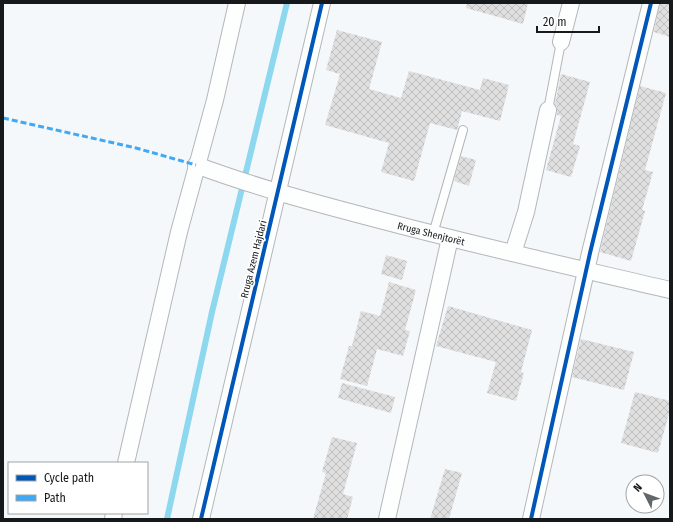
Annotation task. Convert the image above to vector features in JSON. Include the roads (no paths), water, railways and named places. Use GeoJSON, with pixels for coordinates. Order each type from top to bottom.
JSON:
{"type":"FeatureCollection","features":[{"type":"Feature","properties":{"kind":"street"},"geometry":{"type":"LineString","coordinates":[[126,462],[179,232],[191,192],[196,165],[215,100],[238,3]]}},
{"type":"Feature","properties":{"kind":"street","name":"Rruga Azem Hajdari"},"geometry":{"type":"LineString","coordinates":[[201,519],[276,193],[322,3]]}},
{"type":"Feature","properties":{"kind":"street"},"geometry":{"type":"LineString","coordinates":[[561,42],[571,3]]}},
{"type":"Feature","properties":{"kind":"street"},"geometry":{"type":"LineString","coordinates":[[531,519],[586,272],[651,3]]}},
{"type":"Feature","properties":{"kind":"street"},"geometry":{"type":"LineString","coordinates":[[513,253],[526,212],[548,110]]}},
{"type":"Feature","properties":{"kind":"street","name":"Rruga Shenjtorët"},"geometry":{"type":"LineString","coordinates":[[196,165],[276,193],[586,272],[670,290]]}},
{"type":"Feature","properties":{"kind":"street"},"geometry":{"type":"LineString","coordinates":[[387,519],[450,238]]}},
{"type":"Feature","properties":{"kind":"lane"},"geometry":{"type":"LineString","coordinates":[[548,110],[561,42]]}},
{"type":"Feature","properties":{"kind":"lane"},"geometry":{"type":"LineString","coordinates":[[434,234],[463,130]]}},
{"type":"Feature","properties":{"kind":"waterway"},"geometry":{"type":"LineString","coordinates":[[167,519],[212,312],[287,3]]}}]}
